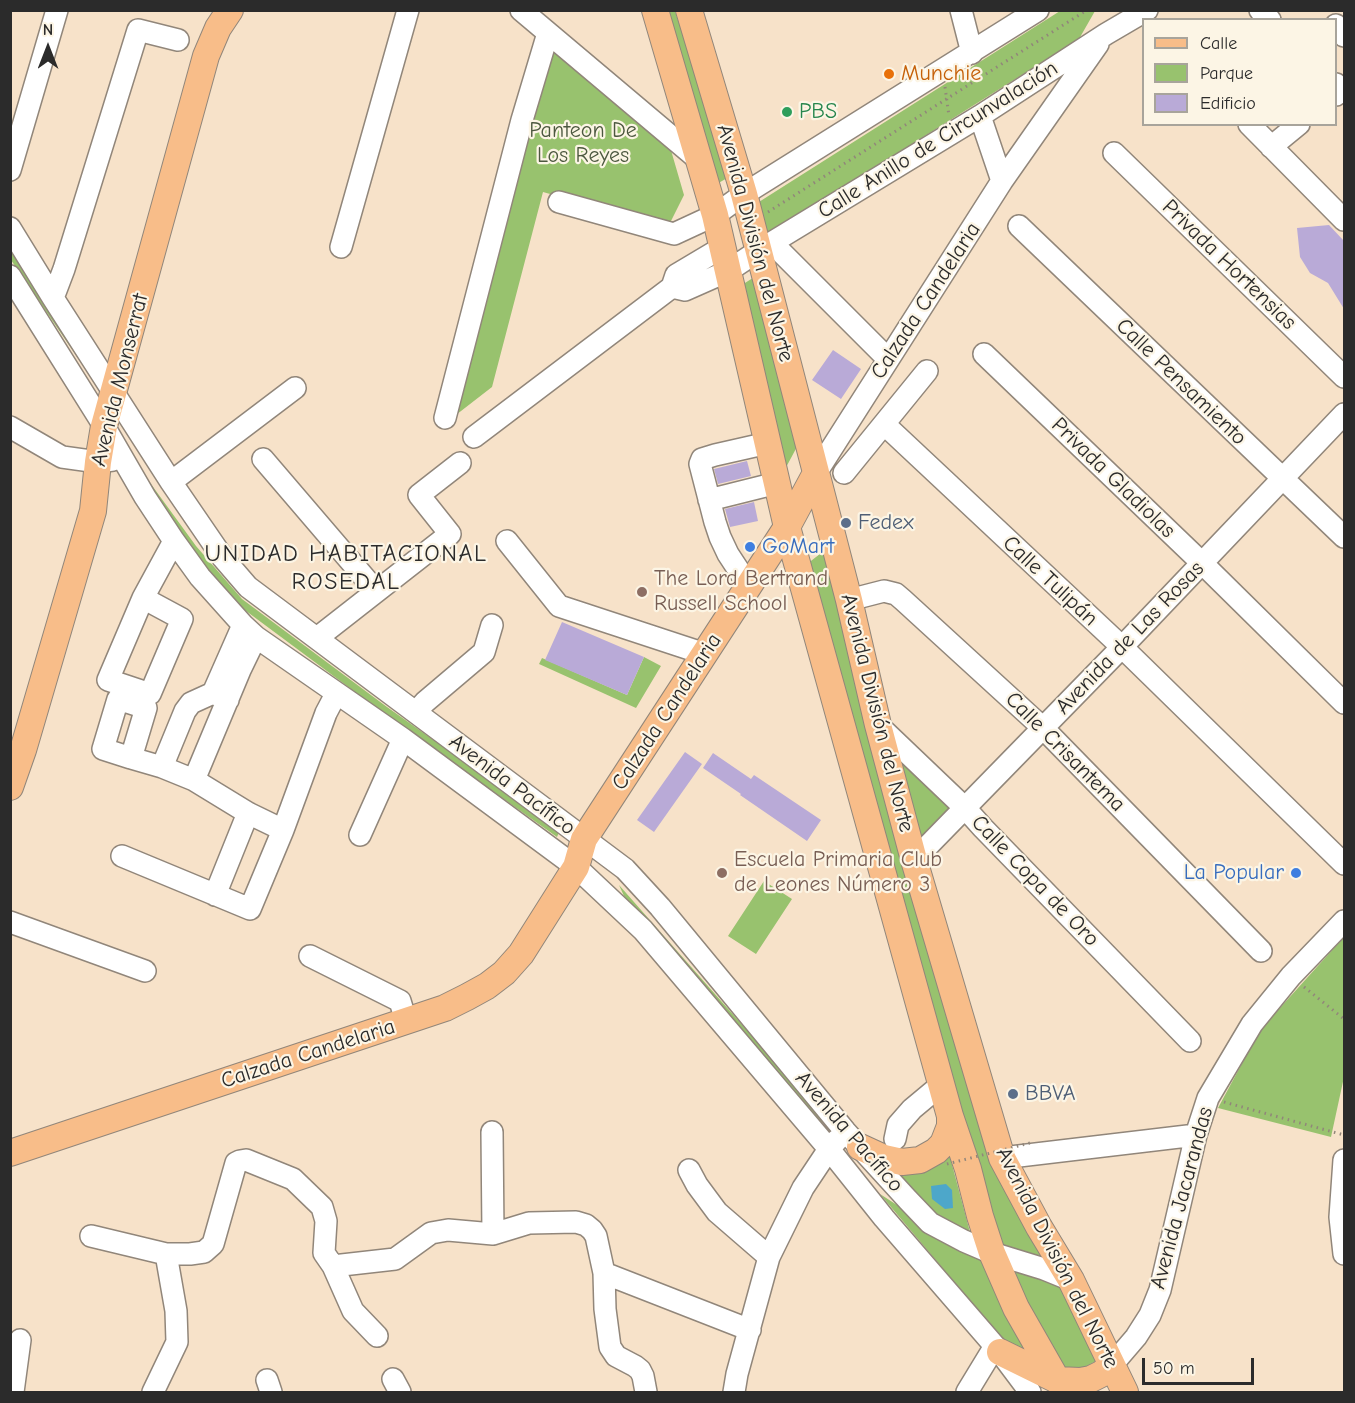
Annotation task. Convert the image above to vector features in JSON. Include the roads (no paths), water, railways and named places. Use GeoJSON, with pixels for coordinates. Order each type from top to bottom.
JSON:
{"type":"FeatureCollection","features":[{"type":"Feature","properties":{"kind":"main road","name":"Avenida Monserrat"},"geometry":{"type":"LineString","coordinates":[[10,787],[17,747],[93,511],[104,426],[206,56],[218,28],[230,10]]}},
{"type":"Feature","properties":{"kind":"main road","name":"Avenida División del Norte"},"geometry":{"type":"LineString","coordinates":[[655,10],[715,215],[787,527],[950,1116],[992,1253],[1016,1308],[1062,1386]]}},
{"type":"Feature","properties":{"kind":"main road","name":"Avenida División del Norte"},"geometry":{"type":"LineString","coordinates":[[689,10],[751,222],[765,247],[816,473],[878,725],[914,860],[1002,1158],[1071,1280],[1125,1392]]}},
{"type":"Feature","properties":{"kind":"main road","name":"Calzada Candelaria"},"geometry":{"type":"LineString","coordinates":[[10,1152],[445,1008],[487,986],[504,973],[521,954],[576,867],[584,840],[787,527],[816,473]]}},
{"type":"Feature","properties":{"kind":"main road"},"geometry":{"type":"LineString","coordinates":[[853,1139],[884,1158],[911,1162],[920,1160],[943,1144],[950,1126],[950,1116]]}},
{"type":"Feature","properties":{"kind":"main road"},"geometry":{"type":"LineString","coordinates":[[997,1349],[1062,1386],[1101,1374],[1112,1365]]}},
{"type":"Feature","properties":{"kind":"street"},"geometry":{"type":"LineString","coordinates":[[10,170],[57,10]]}},
{"type":"Feature","properties":{"kind":"street"},"geometry":{"type":"LineString","coordinates":[[341,247],[408,10]]}},
{"type":"Feature","properties":{"kind":"street"},"geometry":{"type":"LineString","coordinates":[[521,10],[699,160]]}},
{"type":"Feature","properties":{"kind":"street"},"geometry":{"type":"LineString","coordinates":[[961,10],[972,53]]}},
{"type":"Feature","properties":{"kind":"street"},"geometry":{"type":"LineString","coordinates":[[559,202],[674,234],[715,215],[744,194],[1038,10]]}},
{"type":"Feature","properties":{"kind":"street","name":"Calzada Candelaria"},"geometry":{"type":"LineString","coordinates":[[816,473],[1002,181],[1106,34],[1119,10]]}},
{"type":"Feature","properties":{"kind":"street","name":"Calle Anillo de Circunvalación"},"geometry":{"type":"LineString","coordinates":[[474,437],[672,287],[676,275],[765,247],[980,116],[1106,34],[1144,15]]}},
{"type":"Feature","properties":{"kind":"street"},"geometry":{"type":"LineString","coordinates":[[53,298],[138,30],[178,40]]}},
{"type":"Feature","properties":{"kind":"street"},"geometry":{"type":"LineString","coordinates":[[445,418],[522,120],[548,33]]}},
{"type":"Feature","properties":{"kind":"street"},"geometry":{"type":"LineString","coordinates":[[980,116],[1002,181]]}},
{"type":"Feature","properties":{"kind":"street"},"geometry":{"type":"LineString","coordinates":[[1251,126],[1342,212]]}},
{"type":"Feature","properties":{"kind":"street"},"geometry":{"type":"LineString","coordinates":[[1271,147],[1297,126]]}},
{"type":"Feature","properties":{"kind":"street","name":"Privada Hortensias"},"geometry":{"type":"LineString","coordinates":[[1114,153],[1344,377]]}},
{"type":"Feature","properties":{"kind":"street","name":"Calle Pensamiento"},"geometry":{"type":"LineString","coordinates":[[1019,226],[1344,537]]}},
{"type":"Feature","properties":{"kind":"street","name":"Avenida Pacífico"},"geometry":{"type":"LineString","coordinates":[[10,228],[147,446],[223,558],[248,587],[625,869],[660,907],[853,1139],[930,1223],[992,1253],[1071,1280]]}},
{"type":"Feature","properties":{"kind":"street"},"geometry":{"type":"LineString","coordinates":[[765,247],[888,358]]}},
{"type":"Feature","properties":{"kind":"street","name":"Avenida Pacífico"},"geometry":{"type":"LineString","coordinates":[[10,276],[174,541],[200,577],[249,631],[403,739],[576,867],[643,930],[997,1349]]}},
{"type":"Feature","properties":{"kind":"street","name":"Privada Gladiolas"},"geometry":{"type":"LineString","coordinates":[[984,354],[1344,703]]}},
{"type":"Feature","properties":{"kind":"street"},"geometry":{"type":"LineString","coordinates":[[844,473],[927,371]]}},
{"type":"Feature","properties":{"kind":"street"},"geometry":{"type":"LineString","coordinates":[[171,482],[295,388]]}},
{"type":"Feature","properties":{"kind":"street","name":"Avenida de Las Rosas"},"geometry":{"type":"LineString","coordinates":[[914,860],[1122,647],[1344,414]]}},
{"type":"Feature","properties":{"kind":"street","name":"Calle Tulipán"},"geometry":{"type":"LineString","coordinates":[[884,424],[1122,647],[1344,864]]}},
{"type":"Feature","properties":{"kind":"street"},"geometry":{"type":"LineString","coordinates":[[10,427],[62,457],[98,462],[123,459],[147,446]]}},
{"type":"Feature","properties":{"kind":"street"},"geometry":{"type":"LineString","coordinates":[[749,586],[728,554],[715,522],[700,464],[702,459],[768,443]]}},
{"type":"Feature","properties":{"kind":"street"},"geometry":{"type":"LineString","coordinates":[[263,459],[376,591]]}},
{"type":"Feature","properties":{"kind":"street"},"geometry":{"type":"LineString","coordinates":[[317,638],[450,534],[419,495],[460,463]]}},
{"type":"Feature","properties":{"kind":"street"},"geometry":{"type":"LineString","coordinates":[[709,500],[777,483]]}},
{"type":"Feature","properties":{"kind":"street"},"geometry":{"type":"LineString","coordinates":[[143,598],[174,541]]}},
{"type":"Feature","properties":{"kind":"street"},"geometry":{"type":"LineString","coordinates":[[507,542],[559,606],[705,654]]}},
{"type":"Feature","properties":{"kind":"street","name":"Calle Crisantema"},"geometry":{"type":"LineString","coordinates":[[849,600],[884,591],[896,594],[1043,728],[1261,951]]}},
{"type":"Feature","properties":{"kind":"street"},"geometry":{"type":"LineString","coordinates":[[416,711],[484,652],[492,625]]}},
{"type":"Feature","properties":{"kind":"street"},"geometry":{"type":"LineString","coordinates":[[194,780],[220,697],[249,631]]}},
{"type":"Feature","properties":{"kind":"street"},"geometry":{"type":"LineString","coordinates":[[122,856],[250,909],[284,830],[326,714],[336,694]]}},
{"type":"Feature","properties":{"kind":"street"},"geometry":{"type":"LineString","coordinates":[[162,767],[191,703],[220,697]]}},
{"type":"Feature","properties":{"kind":"street","name":"Calle Copa de Oro"},"geometry":{"type":"LineString","coordinates":[[878,725],[965,808],[1190,1041]]}},
{"type":"Feature","properties":{"kind":"street"},"geometry":{"type":"LineString","coordinates":[[360,835],[403,739]]}},
{"type":"Feature","properties":{"kind":"street"},"geometry":{"type":"LineString","coordinates":[[131,758],[194,780],[248,813],[284,830]]}},
{"type":"Feature","properties":{"kind":"street"},"geometry":{"type":"LineString","coordinates":[[215,895],[248,813]]}},
{"type":"Feature","properties":{"kind":"street","name":"Avenida Jacarandas"},"geometry":{"type":"LineString","coordinates":[[1112,1365],[1136,1337],[1150,1315],[1160,1290],[1196,1136],[1208,1098],[1252,1024],[1291,976],[1344,921]]}},
{"type":"Feature","properties":{"kind":"street"},"geometry":{"type":"LineString","coordinates":[[10,922],[145,971]]}},
{"type":"Feature","properties":{"kind":"street"},"geometry":{"type":"LineString","coordinates":[[310,956],[399,1001],[406,1021]]}},
{"type":"Feature","properties":{"kind":"street"},"geometry":{"type":"LineString","coordinates":[[896,1139],[898,1125],[912,1109],[942,1084]]}},
{"type":"Feature","properties":{"kind":"street"},"geometry":{"type":"LineString","coordinates":[[492,1132],[493,1234]]}},
{"type":"Feature","properties":{"kind":"street"},"geometry":{"type":"LineString","coordinates":[[1002,1158],[1196,1136]]}},
{"type":"Feature","properties":{"kind":"street"},"geometry":{"type":"LineString","coordinates":[[734,1392],[769,1257],[803,1188],[829,1149],[853,1139]]}},
{"type":"Feature","properties":{"kind":"street"},"geometry":{"type":"LineString","coordinates":[[91,1236],[166,1254],[204,1252],[213,1244],[236,1163],[246,1160],[293,1179],[322,1207],[326,1221],[324,1253],[333,1266],[352,1311],[377,1336]]}},
{"type":"Feature","properties":{"kind":"street"},"geometry":{"type":"LineString","coordinates":[[1344,1160],[1340,1217],[1344,1254]]}},
{"type":"Feature","properties":{"kind":"street"},"geometry":{"type":"LineString","coordinates":[[689,1170],[717,1212],[769,1257]]}},
{"type":"Feature","properties":{"kind":"street"},"geometry":{"type":"LineString","coordinates":[[333,1266],[395,1259],[430,1233],[448,1230],[493,1234],[530,1223],[576,1222],[586,1225],[596,1236],[604,1273],[605,1309],[610,1347],[616,1356],[640,1370],[646,1392]]}},
{"type":"Feature","properties":{"kind":"street"},"geometry":{"type":"LineString","coordinates":[[153,1392],[177,1342],[176,1311],[166,1254]]}},
{"type":"Feature","properties":{"kind":"street"},"geometry":{"type":"LineString","coordinates":[[604,1273],[750,1330]]}},
{"type":"Feature","properties":{"kind":"street"},"geometry":{"type":"LineString","coordinates":[[14,1392],[20,1340]]}},
{"type":"Feature","properties":{"kind":"street"},"geometry":{"type":"LineString","coordinates":[[967,1392],[997,1349],[1030,1392]]}},
{"type":"Feature","properties":{"kind":"water"},"geometry":{"type":"Polygon","coordinates":[[[946,1184],[952,1190],[953,1208],[945,1209],[932,1199],[931,1186],[946,1184]]]}},
{"type":"Feature","properties":{"kind":"place","name":"Munchie"},"geometry":{"type":"Point","coordinates":[889,74]}},
{"type":"Feature","properties":{"kind":"place","name":"PBS"},"geometry":{"type":"Point","coordinates":[787,112]}},
{"type":"Feature","properties":{"kind":"place","name":"Fedex"},"geometry":{"type":"Point","coordinates":[846,523]}},
{"type":"Feature","properties":{"kind":"place","name":"GoMart"},"geometry":{"type":"Point","coordinates":[750,547]}},
{"type":"Feature","properties":{"kind":"place","name":"The Lord Bertrand Russell School"},"geometry":{"type":"Point","coordinates":[642,592]}},
{"type":"Feature","properties":{"kind":"place","name":"Escuela Primaria Club de Leones Número 3"},"geometry":{"type":"Point","coordinates":[722,873]}},
{"type":"Feature","properties":{"kind":"place","name":"La Popular"},"geometry":{"type":"Point","coordinates":[1296,873]}},
{"type":"Feature","properties":{"kind":"place","name":"BBVA"},"geometry":{"type":"Point","coordinates":[1013,1094]}},
{"type":"Feature","properties":{"kind":"district","name":"UNIDAD HABITACIONAL ROSEDAL"},"geometry":{"type":"Point","coordinates":[346,568]}},
{"type":"Feature","properties":{"kind":"park label","name":"Panteon De Los Reyes"},"geometry":{"type":"Point","coordinates":[583,144]}}]}
